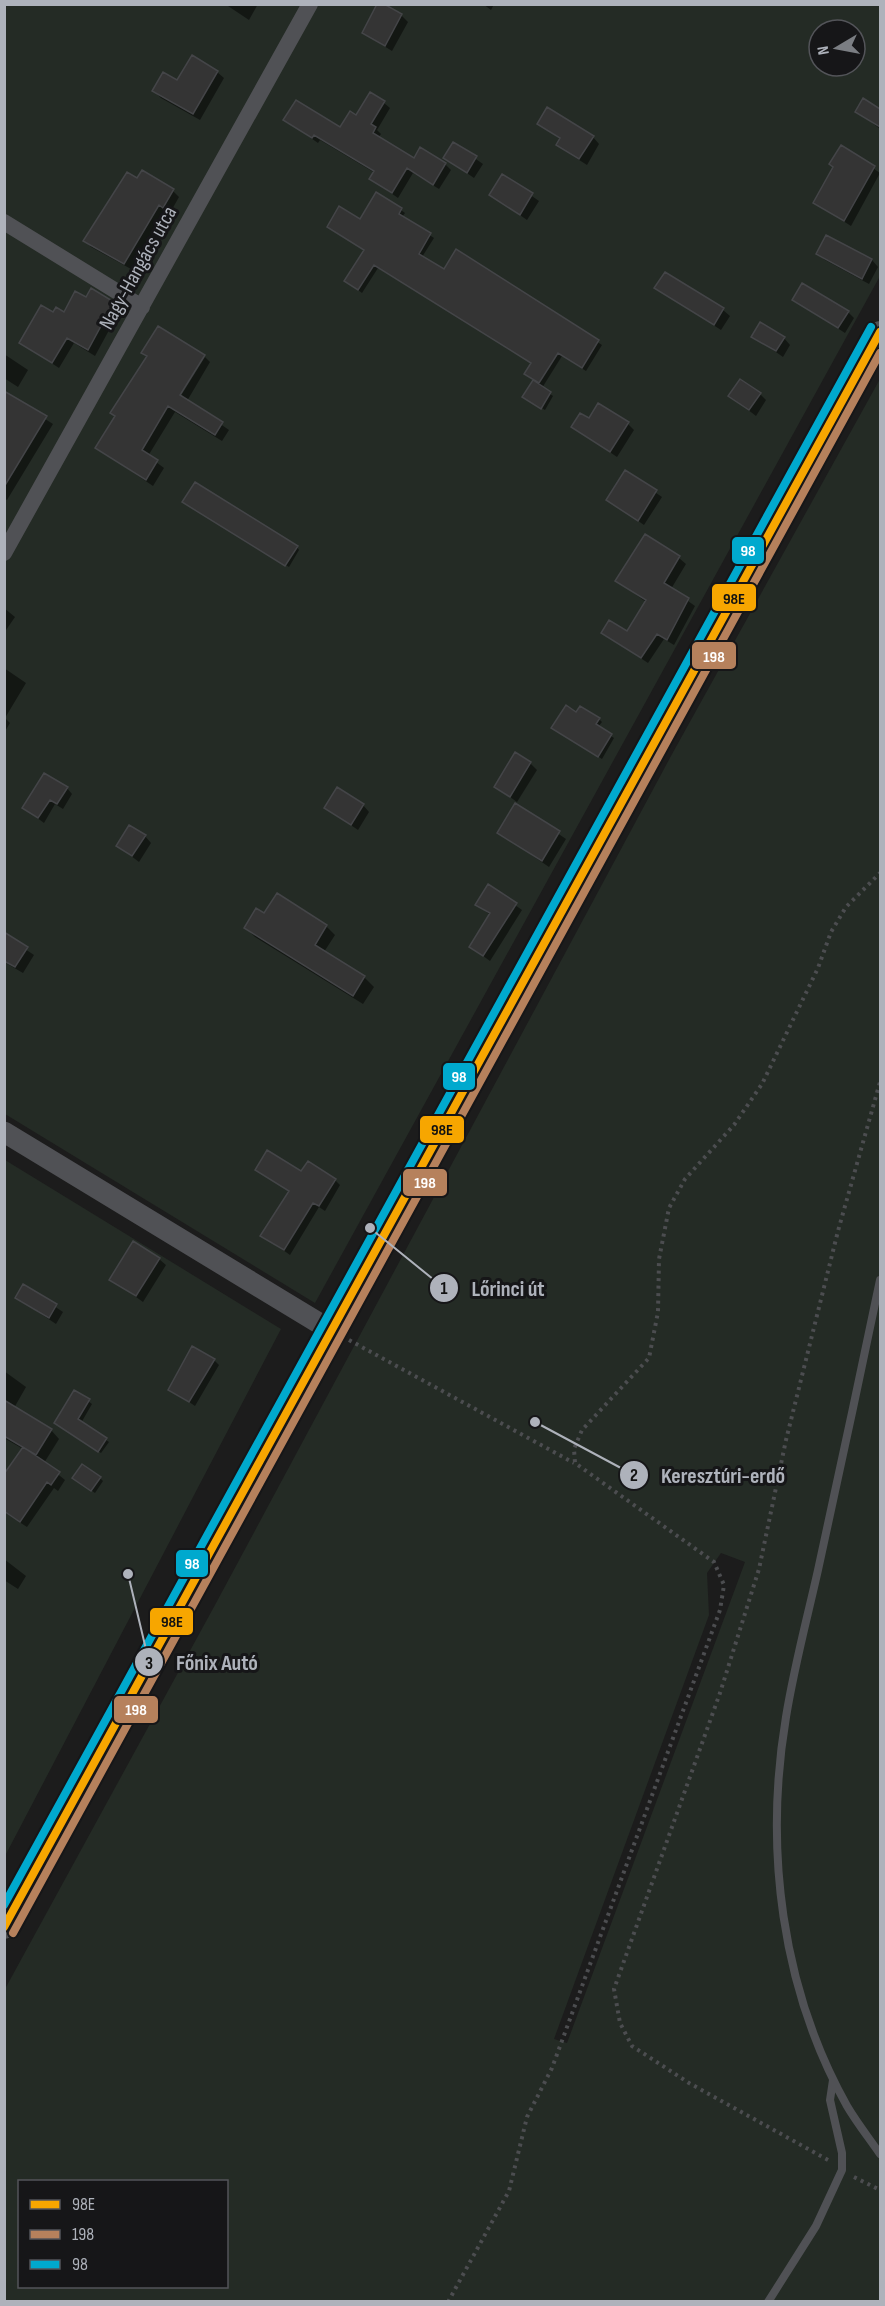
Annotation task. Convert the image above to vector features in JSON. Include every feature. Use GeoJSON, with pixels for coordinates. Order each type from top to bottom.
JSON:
{"type":"FeatureCollection","features":[{"type":"Feature","properties":{"kind":"main road"},"geometry":{"type":"LineString","coordinates":[[4,1928],[880,332]]}},
{"type":"Feature","properties":{"kind":"street","name":"Nagy-Hangács utca"},"geometry":{"type":"LineString","coordinates":[[4,553],[310,4]]}},
{"type":"Feature","properties":{"kind":"street"},"geometry":{"type":"LineString","coordinates":[[4,222],[142,307]]}},
{"type":"Feature","properties":{"kind":"street"},"geometry":{"type":"LineString","coordinates":[[4,1132],[332,1330]]}},
{"type":"Feature","properties":{"kind":"lane"},"geometry":{"type":"LineString","coordinates":[[880,1280],[786,1718],[776,1827],[778,1885],[787,1939],[802,1998],[833,2080],[848,2108],[880,2154]]}},
{"type":"Feature","properties":{"kind":"lane"},"geometry":{"type":"LineString","coordinates":[[768,2301],[816,2226],[842,2170],[842,2153],[830,2100],[833,2080]]}},
{"type":"Feature","properties":{"kind":"path"},"geometry":{"type":"LineString","coordinates":[[575,1463],[574,1449],[582,1430],[649,1358],[658,1312],[659,1260],[669,1208],[685,1179],[734,1125],[762,1084],[809,987],[831,932],[846,907],[880,873]]}},
{"type":"Feature","properties":{"kind":"path"},"geometry":{"type":"LineString","coordinates":[[880,1082],[838,1231],[786,1440],[759,1569],[720,1693],[614,1989],[620,2023],[632,2046],[689,2083],[880,2190]]}},
{"type":"Feature","properties":{"kind":"path"},"geometry":{"type":"LineString","coordinates":[[332,1330],[575,1463],[714,1562],[724,1585],[720,1610],[552,2068],[527,2117],[509,2191],[448,2301]]}},
{"type":"Feature","properties":{"kind":"shaded area"},"geometry":{"type":"Polygon","coordinates":[[[4,5],[880,5],[880,276],[315,1303],[5,1114],[4,5]]]}},
{"type":"Feature","properties":{"kind":"shaded area"},"geometry":{"type":"Polygon","coordinates":[[[880,379],[880,2301],[5,2302],[5,1989],[215,1605],[671,756],[880,379]],[[721,1553],[707,1573],[709,1615],[554,2039],[567,2043],[745,1562],[721,1553]]]}},
{"type":"Feature","properties":{"kind":"shaded area"},"geometry":{"type":"Polygon","coordinates":[[[5,1160],[281,1329],[5,1856],[5,1160]]]}},
{"type":"Feature","properties":{"kind":"building"},"geometry":{"type":"Polygon","coordinates":[[[377,4],[384,4],[402,14],[385,46],[362,33],[377,4]]]}},
{"type":"Feature","properties":{"kind":"building"},"geometry":{"type":"Polygon","coordinates":[[[192,55],[218,71],[193,114],[152,91],[163,72],[177,80],[192,55]]]}},
{"type":"Feature","properties":{"kind":"building"},"geometry":{"type":"Polygon","coordinates":[[[370,92],[385,101],[371,124],[376,127],[373,133],[414,158],[420,147],[446,163],[433,185],[407,168],[392,193],[369,179],[374,171],[314,135],[312,138],[283,120],[296,100],[340,127],[350,111],[356,115],[370,92]]]}},
{"type":"Feature","properties":{"kind":"building"},"geometry":{"type":"Polygon","coordinates":[[[863,98],[880,109],[880,127],[855,112],[863,98]]]}},
{"type":"Feature","properties":{"kind":"building"},"geometry":{"type":"Polygon","coordinates":[[[547,107],[594,136],[579,159],[556,145],[560,138],[537,124],[547,107]]]}},
{"type":"Feature","properties":{"kind":"building"},"geometry":{"type":"Polygon","coordinates":[[[453,142],[477,156],[467,173],[443,158],[453,142]]]}},
{"type":"Feature","properties":{"kind":"building"},"geometry":{"type":"Polygon","coordinates":[[[841,145],[875,166],[844,221],[813,203],[833,167],[829,164],[841,145]]]}},
{"type":"Feature","properties":{"kind":"building"},"geometry":{"type":"Polygon","coordinates":[[[142,170],[174,189],[163,208],[159,205],[124,264],[83,241],[127,172],[137,178],[142,170]]]}},
{"type":"Feature","properties":{"kind":"building"},"geometry":{"type":"Polygon","coordinates":[[[502,174],[533,193],[520,215],[489,195],[502,174]]]}},
{"type":"Feature","properties":{"kind":"building"},"geometry":{"type":"Polygon","coordinates":[[[376,192],[402,208],[399,214],[431,233],[419,254],[444,269],[456,249],[599,340],[582,368],[558,353],[539,383],[524,374],[531,363],[374,265],[358,290],[344,281],[364,250],[327,227],[339,206],[360,219],[376,192]]]}},
{"type":"Feature","properties":{"kind":"building"},"geometry":{"type":"Polygon","coordinates":[[[826,235],[872,259],[862,279],[816,254],[826,235]]]}},
{"type":"Feature","properties":{"kind":"building"},"geometry":{"type":"Polygon","coordinates":[[[665,272],[724,308],[714,325],[654,288],[665,272]]]}},
{"type":"Feature","properties":{"kind":"building"},"geometry":{"type":"Polygon","coordinates":[[[802,283],[849,311],[838,328],[792,300],[802,283]]]}},
{"type":"Feature","properties":{"kind":"building"},"geometry":{"type":"Polygon","coordinates":[[[91,288],[114,302],[88,350],[67,338],[52,363],[19,343],[41,305],[53,312],[56,307],[64,312],[75,291],[86,297],[91,288]]]}},
{"type":"Feature","properties":{"kind":"building"},"geometry":{"type":"Polygon","coordinates":[[[760,322],[785,337],[776,351],[751,337],[760,322]]]}},
{"type":"Feature","properties":{"kind":"building"},"geometry":{"type":"Polygon","coordinates":[[[158,326],[205,355],[180,395],[223,422],[215,435],[168,406],[142,450],[158,460],[146,480],[95,448],[115,416],[110,413],[147,356],[141,353],[158,326]]]}},
{"type":"Feature","properties":{"kind":"building"},"geometry":{"type":"Polygon","coordinates":[[[740,379],[761,393],[749,410],[728,396],[740,379]]]}},
{"type":"Feature","properties":{"kind":"building"},"geometry":{"type":"Polygon","coordinates":[[[533,380],[551,392],[541,409],[522,397],[533,380]]]}},
{"type":"Feature","properties":{"kind":"building"},"geometry":{"type":"Polygon","coordinates":[[[4,391],[47,416],[4,487],[4,391]]]}},
{"type":"Feature","properties":{"kind":"building"},"geometry":{"type":"Polygon","coordinates":[[[598,403],[629,422],[610,452],[571,427],[580,413],[589,418],[598,403]]]}},
{"type":"Feature","properties":{"kind":"building"},"geometry":{"type":"Polygon","coordinates":[[[625,470],[657,490],[638,521],[606,500],[625,470]]]}},
{"type":"Feature","properties":{"kind":"building"},"geometry":{"type":"Polygon","coordinates":[[[195,482],[298,546],[285,566],[182,502],[195,482]]]}},
{"type":"Feature","properties":{"kind":"building"},"geometry":{"type":"Polygon","coordinates":[[[645,534],[680,556],[664,583],[689,598],[667,640],[657,634],[641,658],[601,633],[609,620],[627,631],[646,600],[615,581],[645,534]]]}},
{"type":"Feature","properties":{"kind":"building"},"geometry":{"type":"Polygon","coordinates":[[[566,705],[576,712],[580,706],[600,718],[596,724],[612,734],[598,757],[551,728],[566,705]]]}},
{"type":"Feature","properties":{"kind":"building"},"geometry":{"type":"Polygon","coordinates":[[[515,752],[531,762],[510,797],[494,787],[515,752]]]}},
{"type":"Feature","properties":{"kind":"building"},"geometry":{"type":"Polygon","coordinates":[[[44,773],[68,787],[57,804],[50,800],[38,818],[22,808],[44,773]]]}},
{"type":"Feature","properties":{"kind":"building"},"geometry":{"type":"Polygon","coordinates":[[[337,787],[364,804],[351,825],[324,808],[337,787]]]}},
{"type":"Feature","properties":{"kind":"building"},"geometry":{"type":"Polygon","coordinates":[[[515,803],[560,831],[542,861],[497,833],[515,803]]]}},
{"type":"Feature","properties":{"kind":"building"},"geometry":{"type":"Polygon","coordinates":[[[129,825],[146,835],[132,856],[116,846],[129,825]]]}},
{"type":"Feature","properties":{"kind":"building"},"geometry":{"type":"Polygon","coordinates":[[[488,884],[517,903],[483,956],[469,947],[490,913],[475,905],[488,884]]]}},
{"type":"Feature","properties":{"kind":"building"},"geometry":{"type":"Polygon","coordinates":[[[277,893],[327,925],[315,945],[365,976],[353,996],[244,928],[256,908],[264,913],[277,893]]]}},
{"type":"Feature","properties":{"kind":"building"},"geometry":{"type":"Polygon","coordinates":[[[4,932],[28,947],[15,967],[4,961],[4,932]]]}},
{"type":"Feature","properties":{"kind":"building"},"geometry":{"type":"Polygon","coordinates":[[[267,1150],[301,1171],[308,1161],[336,1179],[319,1206],[313,1203],[284,1250],[260,1236],[289,1191],[255,1170],[267,1150]]]}},
{"type":"Feature","properties":{"kind":"building"},"geometry":{"type":"Polygon","coordinates":[[[133,1241],[160,1258],[136,1296],[109,1280],[133,1241]]]}},
{"type":"Feature","properties":{"kind":"building"},"geometry":{"type":"Polygon","coordinates":[[[23,1284],[57,1304],[49,1318],[15,1298],[23,1284]]]}},
{"type":"Feature","properties":{"kind":"building"},"geometry":{"type":"Polygon","coordinates":[[[192,1346],[215,1359],[189,1402],[168,1390],[192,1346]]]}},
{"type":"Feature","properties":{"kind":"building"},"geometry":{"type":"Polygon","coordinates":[[[74,1390],[90,1399],[78,1419],[107,1438],[98,1452],[54,1423],[74,1390]]]}},
{"type":"Feature","properties":{"kind":"building"},"geometry":{"type":"Polygon","coordinates":[[[4,1400],[52,1429],[36,1455],[4,1436],[4,1400]]]}},
{"type":"Feature","properties":{"kind":"building"},"geometry":{"type":"Polygon","coordinates":[[[23,1447],[60,1472],[51,1485],[47,1482],[20,1522],[4,1511],[4,1474],[23,1447]]]}},
{"type":"Feature","properties":{"kind":"building"},"geometry":{"type":"Polygon","coordinates":[[[82,1464],[101,1477],[91,1491],[72,1478],[82,1464]]]}},
{"type":"Feature","properties":{"kind":"transit line","name":"98"},"geometry":{"type":"LineString","coordinates":[[4,1905],[871,327]]}},
{"type":"Feature","properties":{"kind":"transit line","name":"98E"},"geometry":{"type":"LineString","coordinates":[[4,1927],[880,332]]}},
{"type":"Feature","properties":{"kind":"transit line","name":"198"},"geometry":{"type":"LineString","coordinates":[[13,1933],[880,353]]}},
{"type":"Feature","properties":{"kind":"place","name":"Lőrinci út"},"geometry":{"type":"Point","coordinates":[370,1228]}},
{"type":"Feature","properties":{"kind":"place","name":"Keresztúri-erdő"},"geometry":{"type":"Point","coordinates":[535,1422]}},
{"type":"Feature","properties":{"kind":"place","name":"Főnix Autó"},"geometry":{"type":"Point","coordinates":[128,1574]}}]}
